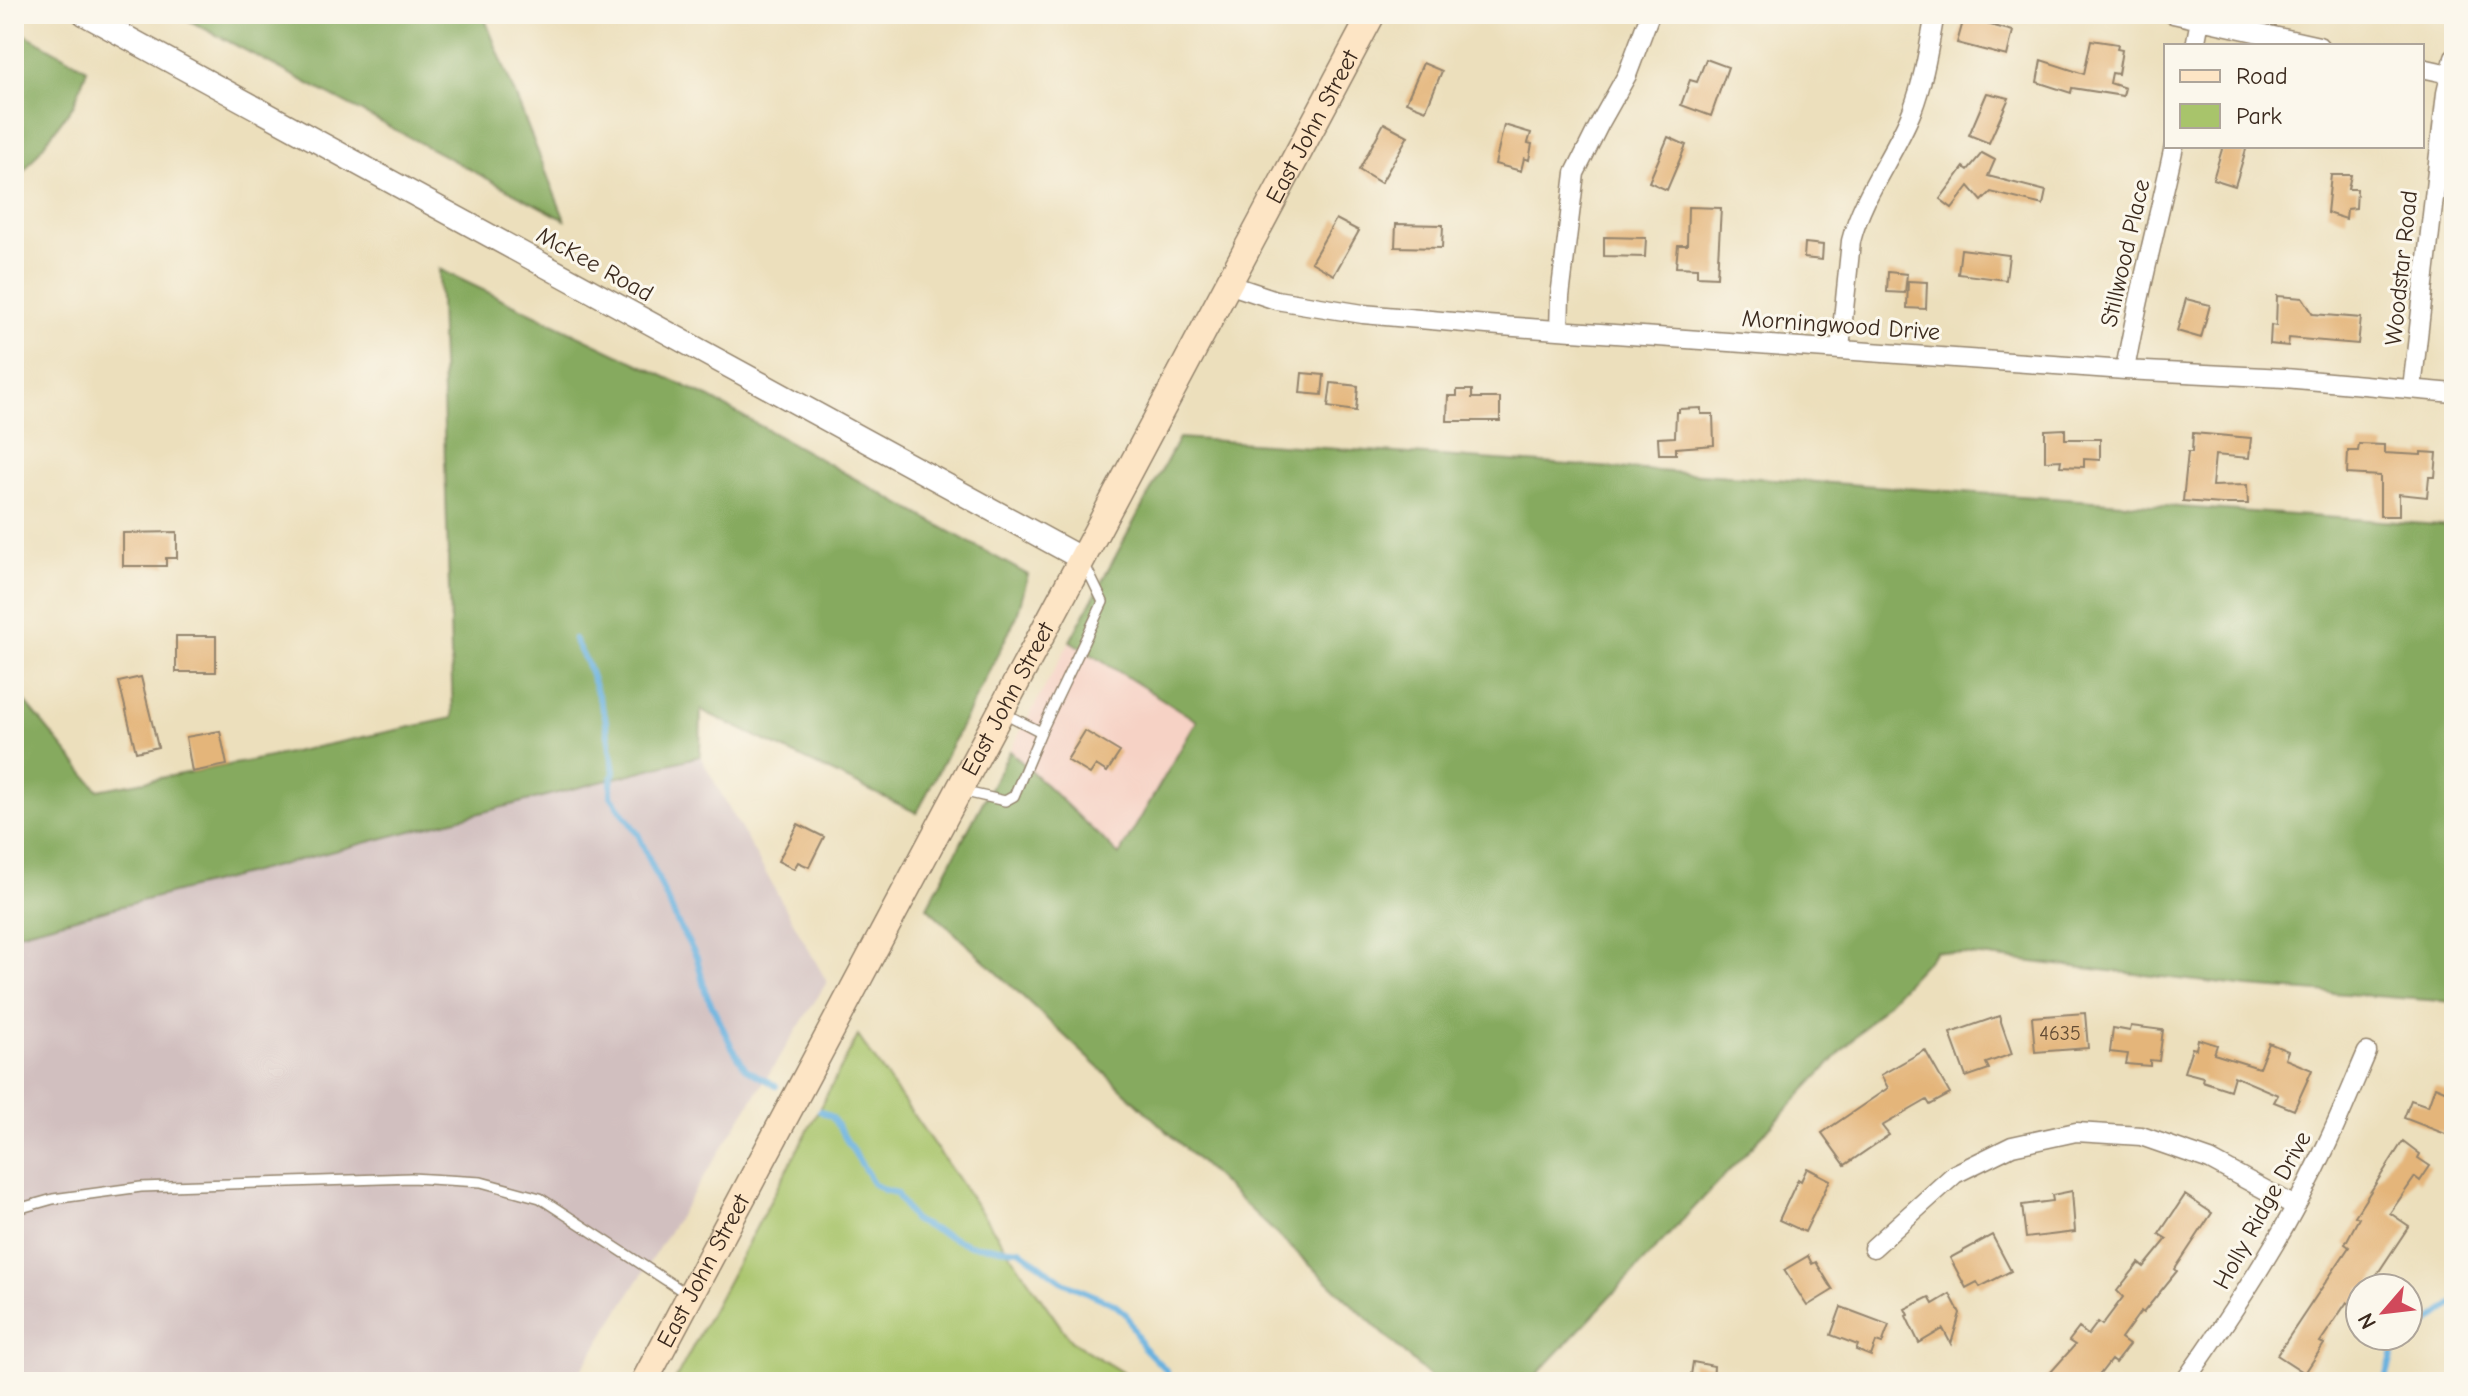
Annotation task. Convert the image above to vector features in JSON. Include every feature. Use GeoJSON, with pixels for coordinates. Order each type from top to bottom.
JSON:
{"type":"FeatureCollection","features":[{"type":"Feature","properties":{"kind":"main road","name":"East John Street"},"geometry":{"type":"LineString","coordinates":[[644,1382],[1372,14]]}},
{"type":"Feature","properties":{"kind":"street","name":"McKee Road"},"geometry":{"type":"LineString","coordinates":[[84,14],[1082,559]]}},
{"type":"Feature","properties":{"kind":"street"},"geometry":{"type":"LineString","coordinates":[[1559,330],[1575,173],[1627,75],[1650,14]]}},
{"type":"Feature","properties":{"kind":"street"},"geometry":{"type":"LineString","coordinates":[[1840,349],[1855,223],[1911,113],[1925,67],[1935,14]]}},
{"type":"Feature","properties":{"kind":"street"},"geometry":{"type":"LineString","coordinates":[[2173,14],[2310,44]]}},
{"type":"Feature","properties":{"kind":"street"},"geometry":{"type":"LineString","coordinates":[[2195,44],[2200,20]]}},
{"type":"Feature","properties":{"kind":"street"},"geometry":{"type":"LineString","coordinates":[[2424,68],[2453,69]]}},
{"type":"Feature","properties":{"kind":"street","name":"Woodstar Road"},"geometry":{"type":"LineString","coordinates":[[2412,389],[2446,93],[2453,69]]}},
{"type":"Feature","properties":{"kind":"street","name":"Stillwood Place"},"geometry":{"type":"LineString","coordinates":[[2125,370],[2133,321],[2174,148]]}},
{"type":"Feature","properties":{"kind":"street","name":"Morningwood Drive"},"geometry":{"type":"LineString","coordinates":[[1228,284],[1276,300],[1363,314],[2125,370],[2285,378],[2454,393]]}},
{"type":"Feature","properties":{"kind":"street","name":"Holly Ridge Drive"},"geometry":{"type":"LineString","coordinates":[[2184,1382],[2259,1272],[2328,1142],[2367,1052]]}},
{"type":"Feature","properties":{"kind":"street"},"geometry":{"type":"LineString","coordinates":[[1873,1248],[1955,1174],[2012,1146],[2076,1132],[2141,1136],[2210,1160],[2295,1206]]}},
{"type":"Feature","properties":{"kind":"lane"},"geometry":{"type":"LineString","coordinates":[[959,791],[1005,801],[1014,796],[1103,602],[1082,559]]}},
{"type":"Feature","properties":{"kind":"lane"},"geometry":{"type":"LineString","coordinates":[[1002,712],[1041,732]]}},
{"type":"Feature","properties":{"kind":"lane"},"geometry":{"type":"LineString","coordinates":[[14,1210],[53,1199],[141,1187],[411,1178],[481,1182],[540,1198],[690,1295]]}},
{"type":"Feature","properties":{"kind":"shaded area"},"geometry":{"type":"Polygon","coordinates":[[[1070,641],[1197,721],[1119,856],[1010,751],[1070,641]]]}},
{"type":"Feature","properties":{"kind":"shaded area"},"geometry":{"type":"Polygon","coordinates":[[[700,756],[827,982],[574,1382],[14,1382],[14,934],[700,756]]]}},
{"type":"Feature","properties":{"kind":"green space"},"geometry":{"type":"Polygon","coordinates":[[[177,14],[483,14],[565,220],[177,14]]]}},
{"type":"Feature","properties":{"kind":"green space"},"geometry":{"type":"Polygon","coordinates":[[[14,28],[87,69],[74,104],[14,185],[14,28]]]}},
{"type":"Feature","properties":{"kind":"green space"},"geometry":{"type":"Polygon","coordinates":[[[439,269],[710,398],[1028,575],[1017,616],[917,813],[701,710],[700,756],[14,934],[14,688],[98,790],[453,718],[439,269]]]}},
{"type":"Feature","properties":{"kind":"green space"},"geometry":{"type":"Polygon","coordinates":[[[1179,438],[2454,526],[2454,1002],[2249,987],[1936,951],[1530,1382],[1435,1382],[927,907],[1010,751],[1119,855],[1197,721],[1070,641],[1179,438]]]}},
{"type":"Feature","properties":{"kind":"green space"},"geometry":{"type":"Polygon","coordinates":[[[858,1036],[1071,1341],[1138,1382],[674,1382],[858,1036]]]}},
{"type":"Feature","properties":{"kind":"building"},"geometry":{"type":"Polygon","coordinates":[[[1964,18],[2013,31],[2007,56],[1957,43],[1964,18]]]}},
{"type":"Feature","properties":{"kind":"building"},"geometry":{"type":"Polygon","coordinates":[[[2091,40],[2118,44],[2117,49],[2122,50],[2118,74],[2112,73],[2110,83],[2125,88],[2123,96],[2072,88],[2071,93],[2037,82],[2041,60],[2084,74],[2091,40]]]}},
{"type":"Feature","properties":{"kind":"building"},"geometry":{"type":"Polygon","coordinates":[[[1706,59],[1728,67],[1711,116],[1681,105],[1690,80],[1697,82],[1706,59]]]}},
{"type":"Feature","properties":{"kind":"building"},"geometry":{"type":"Polygon","coordinates":[[[1423,63],[1442,71],[1426,110],[1406,102],[1423,63]]]}},
{"type":"Feature","properties":{"kind":"building"},"geometry":{"type":"Polygon","coordinates":[[[1987,93],[2009,98],[1989,143],[1969,135],[1987,93]]]}},
{"type":"Feature","properties":{"kind":"building"},"geometry":{"type":"Polygon","coordinates":[[[1384,123],[1408,136],[1381,183],[1359,170],[1384,123]]]}},
{"type":"Feature","properties":{"kind":"building"},"geometry":{"type":"Polygon","coordinates":[[[1504,125],[1531,133],[1529,160],[1524,158],[1521,171],[1495,164],[1504,125]]]}},
{"type":"Feature","properties":{"kind":"building"},"geometry":{"type":"Polygon","coordinates":[[[1668,137],[1686,145],[1667,190],[1649,182],[1668,137]]]}},
{"type":"Feature","properties":{"kind":"building"},"geometry":{"type":"Polygon","coordinates":[[[2222,148],[2246,148],[2235,186],[2213,179],[2222,148]]]}},
{"type":"Feature","properties":{"kind":"building"},"geometry":{"type":"Polygon","coordinates":[[[1982,153],[1995,160],[1988,176],[2046,191],[2043,205],[1991,192],[1982,201],[1969,186],[1952,208],[1940,199],[1964,167],[1968,170],[1982,153]]]}},
{"type":"Feature","properties":{"kind":"building"},"geometry":{"type":"Polygon","coordinates":[[[2331,175],[2351,175],[2348,189],[2357,189],[2356,208],[2347,209],[2346,219],[2327,213],[2331,175]]]}},
{"type":"Feature","properties":{"kind":"building"},"geometry":{"type":"Polygon","coordinates":[[[1688,207],[1721,208],[1717,277],[1697,276],[1697,268],[1676,267],[1678,245],[1687,245],[1688,207]]]}},
{"type":"Feature","properties":{"kind":"building"},"geometry":{"type":"Polygon","coordinates":[[[1336,219],[1359,231],[1334,275],[1311,262],[1336,219]]]}},
{"type":"Feature","properties":{"kind":"building"},"geometry":{"type":"Polygon","coordinates":[[[1396,224],[1443,225],[1442,248],[1395,247],[1396,224]]]}},
{"type":"Feature","properties":{"kind":"building"},"geometry":{"type":"Polygon","coordinates":[[[1604,237],[1646,238],[1645,257],[1604,256],[1604,237]]]}},
{"type":"Feature","properties":{"kind":"building"},"geometry":{"type":"Polygon","coordinates":[[[1805,243],[1823,245],[1822,260],[1804,258],[1805,243]]]}},
{"type":"Feature","properties":{"kind":"building"},"geometry":{"type":"Polygon","coordinates":[[[1961,249],[2009,255],[2006,280],[1958,274],[1961,249]]]}},
{"type":"Feature","properties":{"kind":"building"},"geometry":{"type":"Polygon","coordinates":[[[1888,272],[1907,274],[1905,293],[1887,292],[1888,272]]]}},
{"type":"Feature","properties":{"kind":"building"},"geometry":{"type":"Polygon","coordinates":[[[1908,281],[1927,282],[1926,309],[1907,308],[1908,281]]]}},
{"type":"Feature","properties":{"kind":"building"},"geometry":{"type":"Polygon","coordinates":[[[2277,296],[2303,298],[2313,314],[2361,318],[2358,344],[2289,338],[2288,346],[2270,344],[2271,325],[2276,326],[2277,296]]]}},
{"type":"Feature","properties":{"kind":"building"},"geometry":{"type":"Polygon","coordinates":[[[2186,299],[2210,305],[2201,338],[2177,331],[2186,299]]]}},
{"type":"Feature","properties":{"kind":"building"},"geometry":{"type":"Polygon","coordinates":[[[1302,373],[1324,375],[1322,395],[1300,393],[1302,373]]]}},
{"type":"Feature","properties":{"kind":"building"},"geometry":{"type":"Polygon","coordinates":[[[1331,383],[1358,386],[1356,411],[1328,407],[1331,383]]]}},
{"type":"Feature","properties":{"kind":"building"},"geometry":{"type":"Polygon","coordinates":[[[1457,390],[1472,390],[1472,398],[1500,398],[1500,421],[1447,421],[1448,396],[1457,396],[1457,390]]]}},
{"type":"Feature","properties":{"kind":"building"},"geometry":{"type":"Polygon","coordinates":[[[1701,408],[1701,414],[1713,414],[1714,445],[1676,448],[1676,454],[1659,454],[1658,438],[1675,437],[1676,412],[1679,409],[1701,408]]]}},
{"type":"Feature","properties":{"kind":"building"},"geometry":{"type":"Polygon","coordinates":[[[2065,429],[2065,439],[2100,439],[2100,460],[2084,459],[2084,467],[2060,466],[2061,460],[2045,461],[2045,430],[2065,429]]]}},
{"type":"Feature","properties":{"kind":"building"},"geometry":{"type":"Polygon","coordinates":[[[2193,433],[2251,438],[2249,458],[2215,455],[2212,486],[2247,485],[2248,504],[2183,501],[2193,433]]]}},
{"type":"Feature","properties":{"kind":"building"},"geometry":{"type":"Polygon","coordinates":[[[2359,444],[2384,445],[2384,453],[2437,453],[2435,477],[2429,477],[2427,497],[2399,494],[2399,516],[2380,516],[2380,476],[2347,474],[2348,451],[2358,451],[2359,444]]]}},
{"type":"Feature","properties":{"kind":"building"},"geometry":{"type":"Polygon","coordinates":[[[177,532],[177,558],[166,558],[166,566],[123,566],[123,533],[177,532]]]}},
{"type":"Feature","properties":{"kind":"building"},"geometry":{"type":"Polygon","coordinates":[[[176,636],[216,636],[216,672],[176,672],[176,636]]]}},
{"type":"Feature","properties":{"kind":"building"},"geometry":{"type":"Polygon","coordinates":[[[141,677],[158,747],[136,752],[119,682],[141,677]]]}},
{"type":"Feature","properties":{"kind":"building"},"geometry":{"type":"Polygon","coordinates":[[[220,731],[227,765],[192,772],[186,737],[220,731]]]}},
{"type":"Feature","properties":{"kind":"building"},"geometry":{"type":"Polygon","coordinates":[[[1085,731],[1120,752],[1107,772],[1096,765],[1090,774],[1067,760],[1085,731]]]}},
{"type":"Feature","properties":{"kind":"building"},"geometry":{"type":"Polygon","coordinates":[[[798,824],[824,837],[809,867],[798,862],[794,869],[778,861],[798,824]]]}},
{"type":"Feature","properties":{"kind":"building"},"geometry":{"type":"Polygon","coordinates":[[[2085,1013],[2088,1048],[2035,1052],[2032,1017],[2085,1013]]]}},
{"type":"Feature","properties":{"kind":"building"},"geometry":{"type":"Polygon","coordinates":[[[1999,1016],[2012,1054],[1986,1063],[1989,1069],[1966,1077],[1950,1033],[1999,1016]]]}},
{"type":"Feature","properties":{"kind":"building"},"geometry":{"type":"Polygon","coordinates":[[[2131,1026],[2163,1030],[2159,1061],[2150,1060],[2150,1066],[2126,1064],[2128,1054],[2110,1052],[2113,1028],[2130,1031],[2131,1026]]]}},
{"type":"Feature","properties":{"kind":"building"},"geometry":{"type":"Polygon","coordinates":[[[2198,1039],[2217,1045],[2214,1054],[2259,1068],[2269,1043],[2288,1051],[2285,1059],[2312,1070],[2294,1110],[2274,1102],[2278,1095],[2234,1076],[2230,1090],[2184,1072],[2198,1039]]]}},
{"type":"Feature","properties":{"kind":"building"},"geometry":{"type":"Polygon","coordinates":[[[1925,1050],[1950,1094],[1930,1105],[1927,1100],[1882,1126],[1889,1135],[1845,1165],[1822,1133],[1888,1088],[1881,1075],[1925,1050]]]}},
{"type":"Feature","properties":{"kind":"building"},"geometry":{"type":"Polygon","coordinates":[[[2435,1086],[2454,1094],[2454,1120],[2448,1135],[2404,1118],[2411,1100],[2428,1106],[2435,1086]]]}},
{"type":"Feature","properties":{"kind":"building"},"geometry":{"type":"Polygon","coordinates":[[[2403,1141],[2430,1166],[2420,1181],[2415,1177],[2390,1213],[2409,1226],[2379,1272],[2344,1272],[2344,1306],[2320,1342],[2324,1344],[2305,1373],[2277,1355],[2349,1247],[2345,1244],[2359,1218],[2355,1216],[2403,1141]]]}},
{"type":"Feature","properties":{"kind":"building"},"geometry":{"type":"Polygon","coordinates":[[[1807,1168],[1830,1180],[1805,1232],[1779,1220],[1798,1179],[1801,1181],[1807,1168]]]}},
{"type":"Feature","properties":{"kind":"building"},"geometry":{"type":"Polygon","coordinates":[[[2072,1191],[2075,1232],[2026,1238],[2022,1205],[2053,1201],[2052,1195],[2072,1191]]]}},
{"type":"Feature","properties":{"kind":"building"},"geometry":{"type":"Polygon","coordinates":[[[2185,1195],[2212,1213],[2175,1269],[2177,1271],[2121,1339],[2129,1345],[2115,1363],[2111,1360],[2094,1382],[2042,1382],[2075,1345],[2069,1341],[2079,1328],[2088,1335],[2098,1322],[2102,1325],[2123,1297],[2117,1291],[2139,1263],[2144,1267],[2167,1239],[2159,1234],[2185,1195]]]}},
{"type":"Feature","properties":{"kind":"building"},"geometry":{"type":"Polygon","coordinates":[[[1992,1235],[2011,1271],[1980,1287],[1977,1282],[1966,1288],[1950,1258],[1992,1235]]]}},
{"type":"Feature","properties":{"kind":"building"},"geometry":{"type":"Polygon","coordinates":[[[1808,1256],[1812,1264],[1816,1262],[1833,1290],[1807,1306],[1784,1270],[1808,1256]]]}},
{"type":"Feature","properties":{"kind":"building"},"geometry":{"type":"Polygon","coordinates":[[[1950,1294],[1960,1313],[1951,1344],[1943,1329],[1919,1343],[1905,1309],[1929,1297],[1933,1304],[1950,1294]]]}},
{"type":"Feature","properties":{"kind":"building"},"geometry":{"type":"Polygon","coordinates":[[[1841,1307],[1889,1325],[1882,1344],[1876,1342],[1871,1356],[1856,1350],[1858,1345],[1831,1335],[1841,1307]]]}},
{"type":"Feature","properties":{"kind":"building"},"geometry":{"type":"Polygon","coordinates":[[[1693,1362],[1714,1366],[1713,1382],[1690,1382],[1693,1362]]]}},
{"type":"Feature","properties":{"kind":"waterway"},"geometry":{"type":"LineString","coordinates":[[574,639],[588,666],[605,716],[614,772],[611,796],[638,834],[678,924],[697,958],[705,991],[732,1047],[746,1069],[776,1086]]}},
{"type":"Feature","properties":{"kind":"waterway"},"geometry":{"type":"LineString","coordinates":[[820,1111],[832,1117],[874,1184],[896,1193],[913,1220],[968,1245],[1020,1250],[1063,1282],[1114,1304],[1126,1314],[1142,1346],[1166,1370],[1168,1382]]}},
{"type":"Feature","properties":{"kind":"waterway"},"geometry":{"type":"LineString","coordinates":[[2385,1382],[2394,1349],[2454,1303]]}}]}
